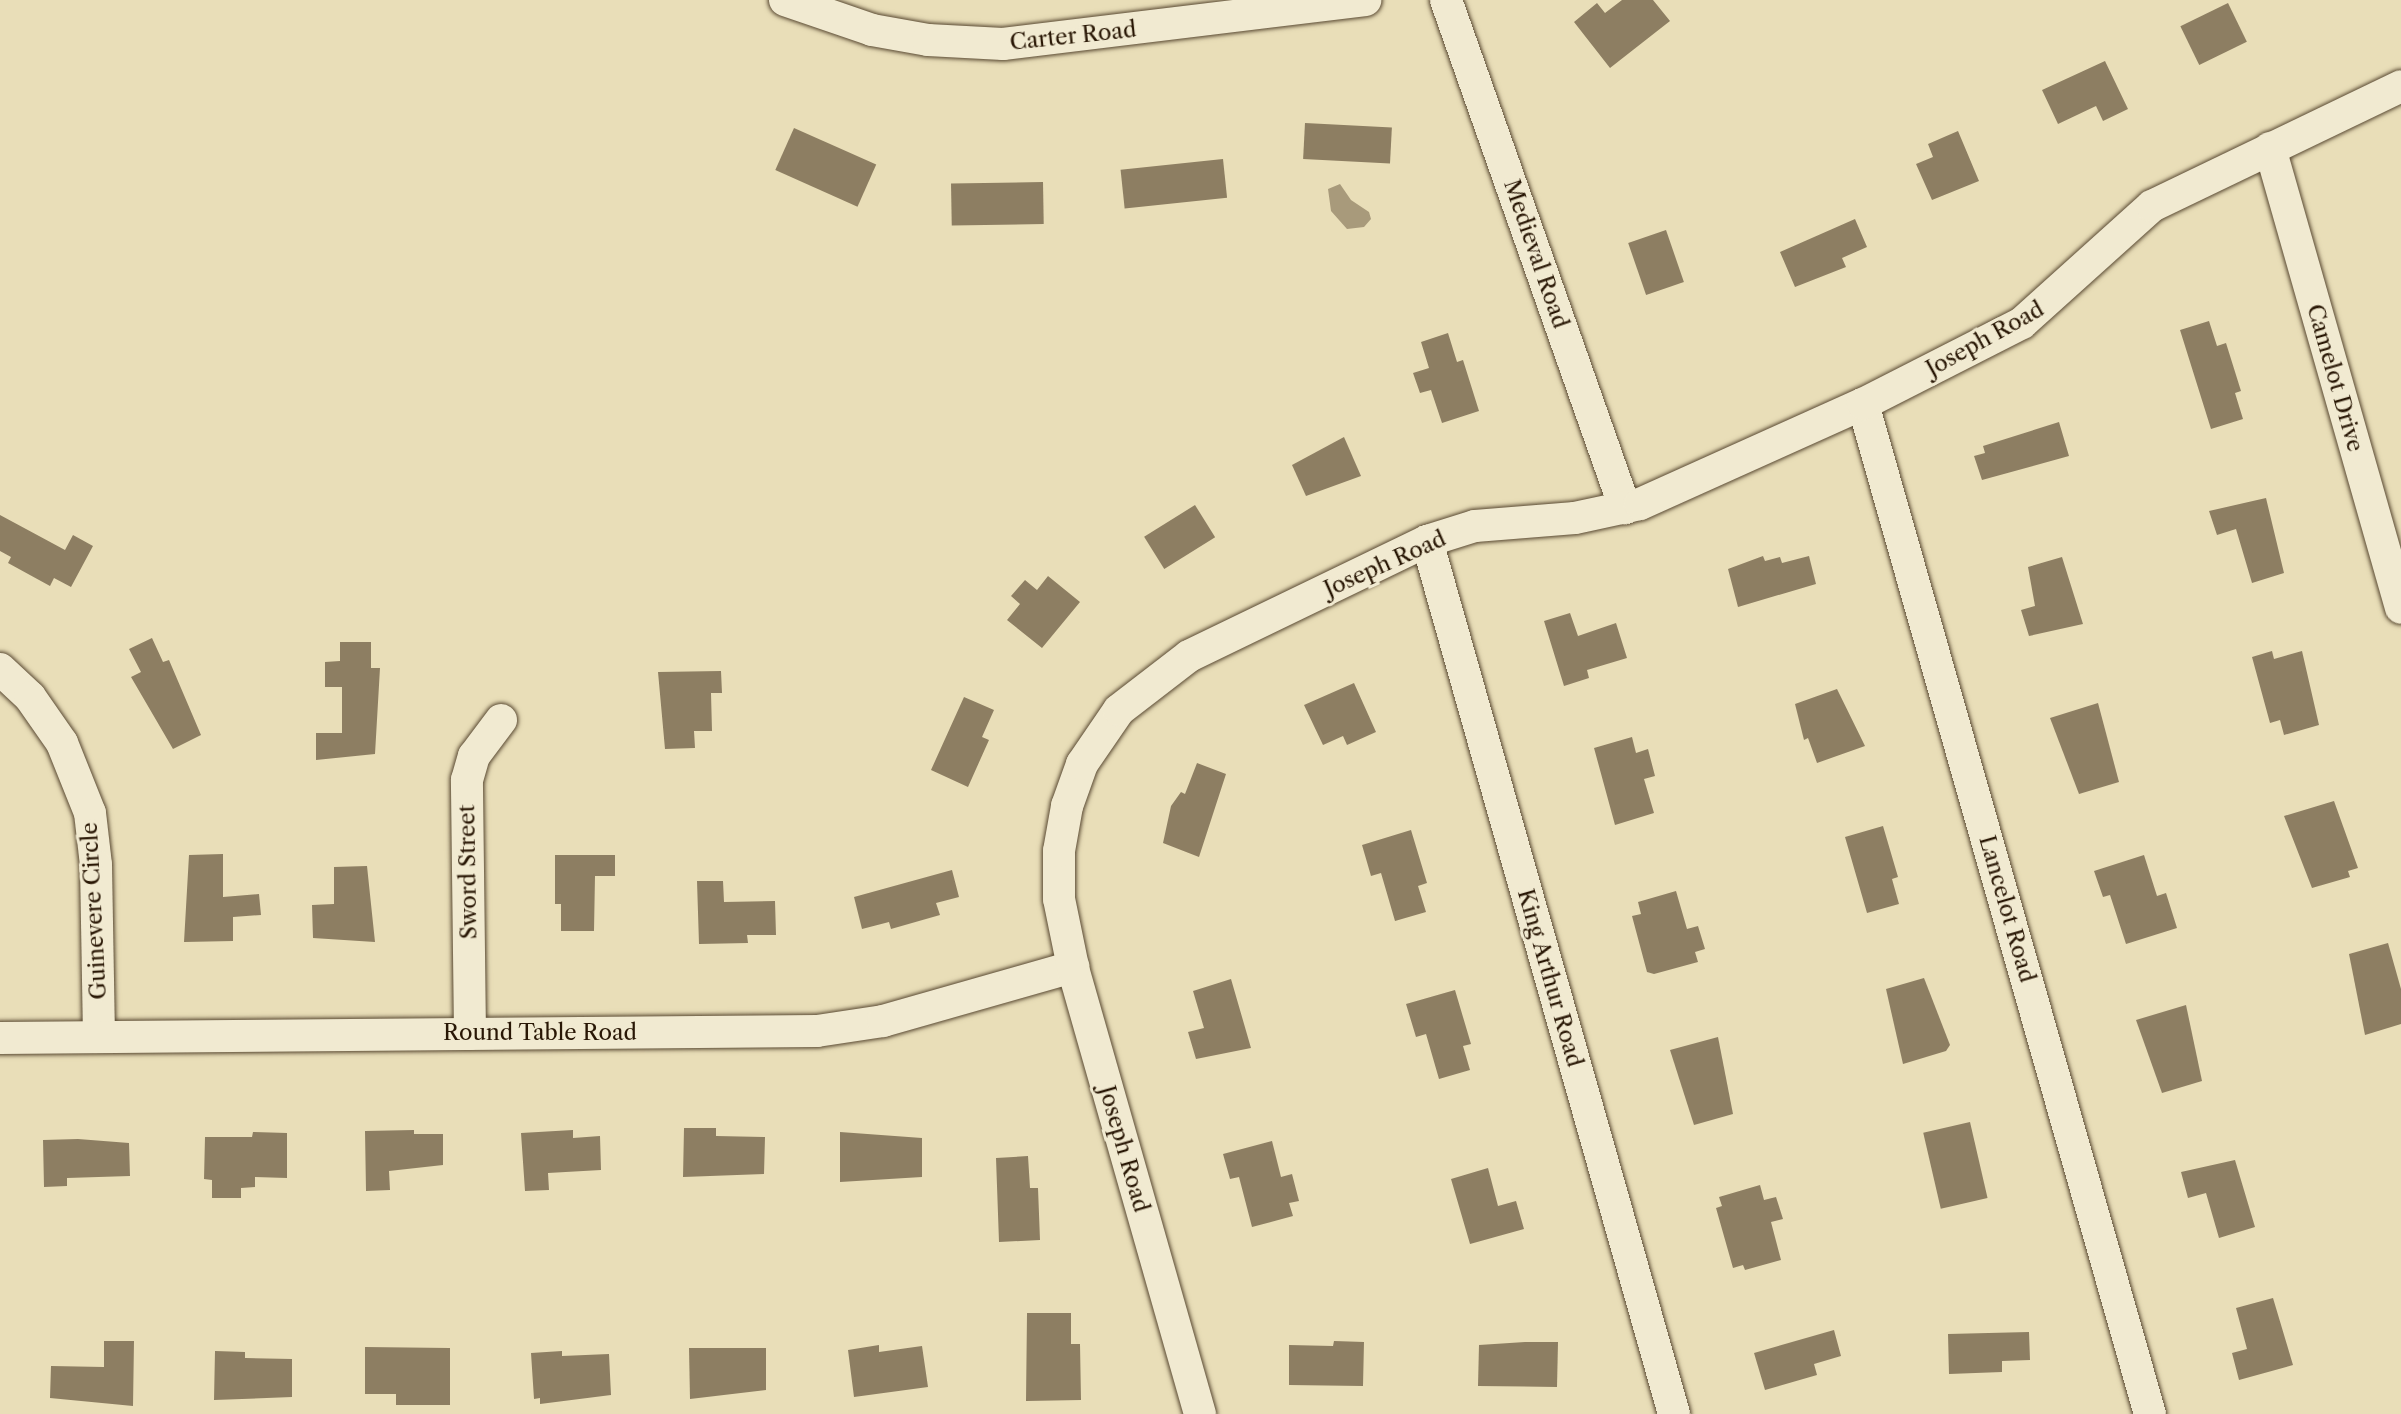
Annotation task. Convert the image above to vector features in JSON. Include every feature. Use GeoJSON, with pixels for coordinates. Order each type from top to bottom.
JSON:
{"type":"FeatureCollection","features":[{"type":"Feature","properties":{"kind":"street","name":"Carter Road"},"geometry":{"type":"LineString","coordinates":[[785,0],[872,30],[1003,44],[1365,0]]}},
{"type":"Feature","properties":{"kind":"street","name":"Medieval Road"},"geometry":{"type":"LineString","coordinates":[[1446,0],[1625,508]]}},
{"type":"Feature","properties":{"kind":"street","name":"Joseph Road"},"geometry":{"type":"LineString","coordinates":[[1200,1414],[1073,967],[1059,899],[1060,839],[1082,764],[1104,727],[1170,667],[1427,541],[1475,526],[1625,508],[1682,488],[1863,404],[2022,323],[2152,206],[2401,86]]}},
{"type":"Feature","properties":{"kind":"street","name":"Camelot Drive"},"geometry":{"type":"LineString","coordinates":[[2270,148],[2401,608]]}},
{"type":"Feature","properties":{"kind":"street","name":"Lancelot Road"},"geometry":{"type":"LineString","coordinates":[[1863,404],[2150,1414]]}},
{"type":"Feature","properties":{"kind":"street","name":"King Arthur Road"},"geometry":{"type":"LineString","coordinates":[[1427,541],[1674,1414]]}},
{"type":"Feature","properties":{"kind":"street","name":"Guinevere Circle"},"geometry":{"type":"LineString","coordinates":[[0,669],[30,697],[62,743],[90,813],[96,865],[99,1037]]}},
{"type":"Feature","properties":{"kind":"street","name":"Sword Street"},"geometry":{"type":"LineString","coordinates":[[470,1034],[468,770],[501,720]]}},
{"type":"Feature","properties":{"kind":"street","name":"Round Table Road"},"geometry":{"type":"LineString","coordinates":[[0,1038],[850,1028],[1073,967]]}},
{"type":"Feature","properties":{"kind":"shaded area"},"geometry":{"type":"Polygon","coordinates":[[[1340,184],[1351,200],[1369,212],[1371,219],[1364,227],[1347,229],[1331,211],[1328,189],[1340,184]]]}},
{"type":"Feature","properties":{"kind":"building"},"geometry":{"type":"Polygon","coordinates":[[[1622,0],[1653,0],[1670,21],[1610,68],[1574,22],[1597,3],[1605,13],[1622,0]]]}},
{"type":"Feature","properties":{"kind":"building"},"geometry":{"type":"Polygon","coordinates":[[[2228,3],[2247,42],[2199,65],[2180,26],[2228,3]]]}},
{"type":"Feature","properties":{"kind":"building"},"geometry":{"type":"Polygon","coordinates":[[[2105,61],[2128,109],[2103,121],[2096,106],[2058,124],[2042,90],[2105,61]]]}},
{"type":"Feature","properties":{"kind":"building"},"geometry":{"type":"Polygon","coordinates":[[[1305,123],[1392,128],[1390,164],[1303,159],[1305,123]]]}},
{"type":"Feature","properties":{"kind":"building"},"geometry":{"type":"Polygon","coordinates":[[[794,128],[876,165],[858,207],[775,170],[794,128]]]}},
{"type":"Feature","properties":{"kind":"building"},"geometry":{"type":"Polygon","coordinates":[[[1958,131],[1979,181],[1932,200],[1916,164],[1933,157],[1928,144],[1958,131]]]}},
{"type":"Feature","properties":{"kind":"building"},"geometry":{"type":"Polygon","coordinates":[[[1223,159],[1227,198],[1125,209],[1121,170],[1223,159]]]}},
{"type":"Feature","properties":{"kind":"building"},"geometry":{"type":"Polygon","coordinates":[[[1043,182],[1044,224],[952,226],[951,184],[1043,182]]]}},
{"type":"Feature","properties":{"kind":"building"},"geometry":{"type":"Polygon","coordinates":[[[1855,219],[1867,247],[1842,258],[1846,267],[1795,287],[1780,252],[1855,219]]]}},
{"type":"Feature","properties":{"kind":"building"},"geometry":{"type":"Polygon","coordinates":[[[1666,230],[1684,282],[1646,295],[1628,243],[1666,230]]]}},
{"type":"Feature","properties":{"kind":"building"},"geometry":{"type":"Polygon","coordinates":[[[2209,321],[2217,346],[2226,343],[2241,391],[2235,393],[2243,419],[2211,429],[2180,330],[2209,321]]]}},
{"type":"Feature","properties":{"kind":"building"},"geometry":{"type":"Polygon","coordinates":[[[1448,333],[1457,362],[1463,360],[1479,411],[1442,423],[1431,390],[1420,393],[1413,373],[1429,368],[1421,342],[1448,333]]]}},
{"type":"Feature","properties":{"kind":"building"},"geometry":{"type":"Polygon","coordinates":[[[2059,422],[2069,456],[1982,480],[1974,456],[1985,453],[1983,446],[2059,422]]]}},
{"type":"Feature","properties":{"kind":"building"},"geometry":{"type":"Polygon","coordinates":[[[1344,437],[1361,476],[1306,496],[1292,465],[1344,437]]]}},
{"type":"Feature","properties":{"kind":"building"},"geometry":{"type":"Polygon","coordinates":[[[2266,498],[2284,573],[2252,583],[2236,529],[2217,535],[2209,511],[2266,498]]]}},
{"type":"Feature","properties":{"kind":"building"},"geometry":{"type":"Polygon","coordinates":[[[1195,505],[1215,537],[1164,569],[1144,537],[1195,505]]]}},
{"type":"Feature","properties":{"kind":"building"},"geometry":{"type":"Polygon","coordinates":[[[0,515],[65,550],[73,535],[93,546],[71,587],[54,578],[50,586],[8,563],[11,557],[0,551],[0,515]]]}},
{"type":"Feature","properties":{"kind":"building"},"geometry":{"type":"Polygon","coordinates":[[[1763,556],[1765,561],[1780,557],[1782,563],[1809,556],[1816,584],[1738,607],[1728,569],[1763,556]]]}},
{"type":"Feature","properties":{"kind":"building"},"geometry":{"type":"Polygon","coordinates":[[[2062,557],[2083,624],[2029,636],[2021,610],[2035,606],[2028,567],[2062,557]]]}},
{"type":"Feature","properties":{"kind":"building"},"geometry":{"type":"Polygon","coordinates":[[[1048,576],[1080,602],[1042,648],[1007,620],[1020,604],[1011,596],[1025,580],[1037,590],[1048,576]]]}},
{"type":"Feature","properties":{"kind":"building"},"geometry":{"type":"Polygon","coordinates":[[[1570,613],[1578,636],[1616,623],[1627,658],[1587,670],[1589,678],[1564,686],[1544,621],[1570,613]]]}},
{"type":"Feature","properties":{"kind":"building"},"geometry":{"type":"Polygon","coordinates":[[[152,638],[163,662],[169,660],[201,735],[173,749],[131,677],[141,672],[129,649],[152,638]]]}},
{"type":"Feature","properties":{"kind":"building"},"geometry":{"type":"Polygon","coordinates":[[[340,642],[371,642],[371,668],[380,668],[375,754],[316,760],[316,733],[342,733],[342,687],[325,687],[325,662],[340,661],[340,642]]]}},
{"type":"Feature","properties":{"kind":"building"},"geometry":{"type":"Polygon","coordinates":[[[2272,651],[2274,659],[2302,651],[2319,725],[2284,735],[2280,720],[2270,723],[2252,657],[2272,651]]]}},
{"type":"Feature","properties":{"kind":"building"},"geometry":{"type":"Polygon","coordinates":[[[721,671],[722,693],[711,693],[712,731],[694,731],[695,748],[665,749],[658,672],[721,671]]]}},
{"type":"Feature","properties":{"kind":"building"},"geometry":{"type":"Polygon","coordinates":[[[1354,683],[1376,732],[1347,745],[1343,736],[1323,745],[1304,705],[1354,683]]]}},
{"type":"Feature","properties":{"kind":"building"},"geometry":{"type":"Polygon","coordinates":[[[1837,689],[1865,746],[1817,763],[1808,738],[1804,740],[1795,704],[1837,689]]]}},
{"type":"Feature","properties":{"kind":"building"},"geometry":{"type":"Polygon","coordinates":[[[964,697],[994,710],[982,737],[989,740],[968,787],[931,770],[964,697]]]}},
{"type":"Feature","properties":{"kind":"building"},"geometry":{"type":"Polygon","coordinates":[[[2098,703],[2119,782],[2079,794],[2050,718],[2098,703]]]}},
{"type":"Feature","properties":{"kind":"building"},"geometry":{"type":"Polygon","coordinates":[[[1632,737],[1636,753],[1648,749],[1655,776],[1644,779],[1654,813],[1615,825],[1594,748],[1632,737]]]}},
{"type":"Feature","properties":{"kind":"building"},"geometry":{"type":"Polygon","coordinates":[[[1197,763],[1226,774],[1199,857],[1163,843],[1171,806],[1181,792],[1185,794],[1197,763]]]}},
{"type":"Feature","properties":{"kind":"building"},"geometry":{"type":"Polygon","coordinates":[[[2334,801],[2358,868],[2348,871],[2350,877],[2312,888],[2284,816],[2334,801]]]}},
{"type":"Feature","properties":{"kind":"building"},"geometry":{"type":"Polygon","coordinates":[[[1883,826],[1898,877],[1892,879],[1899,904],[1867,913],[1845,837],[1883,826]]]}},
{"type":"Feature","properties":{"kind":"building"},"geometry":{"type":"Polygon","coordinates":[[[1411,830],[1427,883],[1418,886],[1426,912],[1395,921],[1381,873],[1371,876],[1362,845],[1411,830]]]}},
{"type":"Feature","properties":{"kind":"building"},"geometry":{"type":"Polygon","coordinates":[[[223,854],[223,897],[259,894],[261,915],[233,917],[233,941],[184,942],[189,855],[223,854]]]}},
{"type":"Feature","properties":{"kind":"building"},"geometry":{"type":"Polygon","coordinates":[[[555,855],[615,855],[615,876],[595,876],[594,931],[561,931],[561,904],[555,904],[555,855]]]}},
{"type":"Feature","properties":{"kind":"building"},"geometry":{"type":"Polygon","coordinates":[[[2144,855],[2157,896],[2166,893],[2177,928],[2126,944],[2110,895],[2103,897],[2094,871],[2144,855]]]}},
{"type":"Feature","properties":{"kind":"building"},"geometry":{"type":"Polygon","coordinates":[[[367,866],[375,942],[313,938],[312,905],[334,904],[334,867],[367,866]]]}},
{"type":"Feature","properties":{"kind":"building"},"geometry":{"type":"Polygon","coordinates":[[[952,870],[959,897],[936,903],[940,915],[891,929],[889,922],[862,929],[854,897],[952,870]]]}},
{"type":"Feature","properties":{"kind":"building"},"geometry":{"type":"Polygon","coordinates":[[[697,881],[723,881],[724,902],[775,901],[776,935],[747,935],[748,943],[699,944],[697,881]]]}},
{"type":"Feature","properties":{"kind":"building"},"geometry":{"type":"Polygon","coordinates":[[[1676,891],[1687,929],[1698,926],[1705,949],[1695,952],[1698,962],[1654,974],[1647,972],[1632,916],[1641,914],[1638,902],[1676,891]]]}},
{"type":"Feature","properties":{"kind":"building"},"geometry":{"type":"Polygon","coordinates":[[[2388,943],[2401,989],[2401,1024],[2365,1035],[2349,954],[2388,943]]]}},
{"type":"Feature","properties":{"kind":"building"},"geometry":{"type":"Polygon","coordinates":[[[1924,978],[1950,1045],[1946,1051],[1903,1064],[1886,989],[1924,978]]]}},
{"type":"Feature","properties":{"kind":"building"},"geometry":{"type":"Polygon","coordinates":[[[1231,979],[1251,1048],[1196,1059],[1188,1032],[1204,1028],[1193,991],[1231,979]]]}},
{"type":"Feature","properties":{"kind":"building"},"geometry":{"type":"Polygon","coordinates":[[[1455,990],[1471,1044],[1463,1046],[1470,1070],[1439,1079],[1426,1034],[1416,1037],[1406,1004],[1455,990]]]}},
{"type":"Feature","properties":{"kind":"building"},"geometry":{"type":"Polygon","coordinates":[[[2186,1005],[2202,1081],[2162,1093],[2136,1020],[2186,1005]]]}},
{"type":"Feature","properties":{"kind":"building"},"geometry":{"type":"Polygon","coordinates":[[[1718,1037],[1733,1114],[1694,1125],[1670,1050],[1718,1037]]]}},
{"type":"Feature","properties":{"kind":"building"},"geometry":{"type":"Polygon","coordinates":[[[1970,1122],[1988,1198],[1941,1209],[1923,1133],[1970,1122]]]}},
{"type":"Feature","properties":{"kind":"building"},"geometry":{"type":"Polygon","coordinates":[[[684,1128],[716,1128],[716,1136],[765,1137],[764,1174],[683,1177],[684,1128]]]}},
{"type":"Feature","properties":{"kind":"building"},"geometry":{"type":"Polygon","coordinates":[[[414,1130],[414,1134],[443,1134],[443,1165],[389,1171],[390,1190],[366,1191],[365,1131],[414,1130]]]}},
{"type":"Feature","properties":{"kind":"building"},"geometry":{"type":"Polygon","coordinates":[[[573,1130],[573,1138],[600,1136],[601,1170],[548,1173],[549,1190],[525,1191],[521,1133],[573,1130]]]}},
{"type":"Feature","properties":{"kind":"building"},"geometry":{"type":"Polygon","coordinates":[[[253,1132],[287,1133],[287,1178],[255,1177],[255,1187],[241,1188],[241,1198],[212,1198],[212,1180],[204,1179],[205,1137],[252,1137],[253,1132]]]}},
{"type":"Feature","properties":{"kind":"building"},"geometry":{"type":"Polygon","coordinates":[[[840,1132],[922,1138],[922,1177],[840,1182],[840,1132]]]}},
{"type":"Feature","properties":{"kind":"building"},"geometry":{"type":"Polygon","coordinates":[[[43,1140],[129,1143],[130,1176],[67,1178],[67,1186],[44,1187],[43,1140]]]}},
{"type":"Feature","properties":{"kind":"building"},"geometry":{"type":"Polygon","coordinates":[[[1272,1141],[1281,1177],[1292,1174],[1299,1201],[1289,1203],[1293,1216],[1252,1227],[1239,1177],[1230,1179],[1223,1154],[1272,1141]]]}},
{"type":"Feature","properties":{"kind":"building"},"geometry":{"type":"Polygon","coordinates":[[[1028,1156],[1030,1188],[1038,1188],[1040,1240],[999,1242],[996,1158],[1028,1156]]]}},
{"type":"Feature","properties":{"kind":"building"},"geometry":{"type":"Polygon","coordinates":[[[2235,1160],[2255,1227],[2219,1238],[2206,1193],[2188,1198],[2181,1172],[2235,1160]]]}},
{"type":"Feature","properties":{"kind":"building"},"geometry":{"type":"Polygon","coordinates":[[[1488,1168],[1498,1206],[1516,1201],[1524,1229],[1470,1244],[1451,1179],[1488,1168]]]}},
{"type":"Feature","properties":{"kind":"building"},"geometry":{"type":"Polygon","coordinates":[[[1760,1185],[1764,1200],[1776,1197],[1783,1219],[1771,1222],[1781,1260],[1745,1270],[1743,1265],[1733,1268],[1716,1208],[1722,1206],[1719,1197],[1760,1185]]]}},
{"type":"Feature","properties":{"kind":"building"},"geometry":{"type":"Polygon","coordinates":[[[2273,1298],[2293,1365],[2239,1380],[2232,1353],[2247,1349],[2236,1308],[2273,1298]]]}},
{"type":"Feature","properties":{"kind":"building"},"geometry":{"type":"Polygon","coordinates":[[[1027,1313],[1071,1313],[1071,1344],[1080,1344],[1081,1400],[1026,1401],[1027,1313]]]}},
{"type":"Feature","properties":{"kind":"building"},"geometry":{"type":"Polygon","coordinates":[[[1834,1330],[1841,1356],[1814,1364],[1817,1375],[1765,1390],[1754,1353],[1834,1330]]]}},
{"type":"Feature","properties":{"kind":"building"},"geometry":{"type":"Polygon","coordinates":[[[2029,1332],[2030,1360],[2002,1361],[2002,1372],[1949,1374],[1948,1334],[2029,1332]]]}},
{"type":"Feature","properties":{"kind":"building"},"geometry":{"type":"Polygon","coordinates":[[[104,1341],[134,1341],[133,1406],[50,1398],[51,1366],[104,1367],[104,1341]]]}},
{"type":"Feature","properties":{"kind":"building"},"geometry":{"type":"Polygon","coordinates":[[[1334,1341],[1364,1342],[1363,1386],[1289,1385],[1289,1345],[1333,1346],[1334,1341]]]}},
{"type":"Feature","properties":{"kind":"building"},"geometry":{"type":"Polygon","coordinates":[[[1558,1342],[1557,1387],[1478,1386],[1479,1345],[1558,1342]]]}},
{"type":"Feature","properties":{"kind":"building"},"geometry":{"type":"Polygon","coordinates":[[[879,1345],[879,1352],[922,1346],[928,1387],[854,1397],[848,1350],[879,1345]]]}},
{"type":"Feature","properties":{"kind":"building"},"geometry":{"type":"Polygon","coordinates":[[[365,1347],[450,1348],[450,1405],[396,1405],[396,1394],[365,1394],[365,1347]]]}},
{"type":"Feature","properties":{"kind":"building"},"geometry":{"type":"Polygon","coordinates":[[[689,1348],[766,1348],[766,1390],[690,1399],[689,1348]]]}},
{"type":"Feature","properties":{"kind":"building"},"geometry":{"type":"Polygon","coordinates":[[[215,1351],[245,1352],[245,1358],[292,1359],[292,1397],[214,1400],[215,1351]]]}},
{"type":"Feature","properties":{"kind":"building"},"geometry":{"type":"Polygon","coordinates":[[[562,1351],[562,1356],[609,1354],[611,1395],[540,1404],[540,1398],[534,1399],[531,1353],[562,1351]]]}}]}
